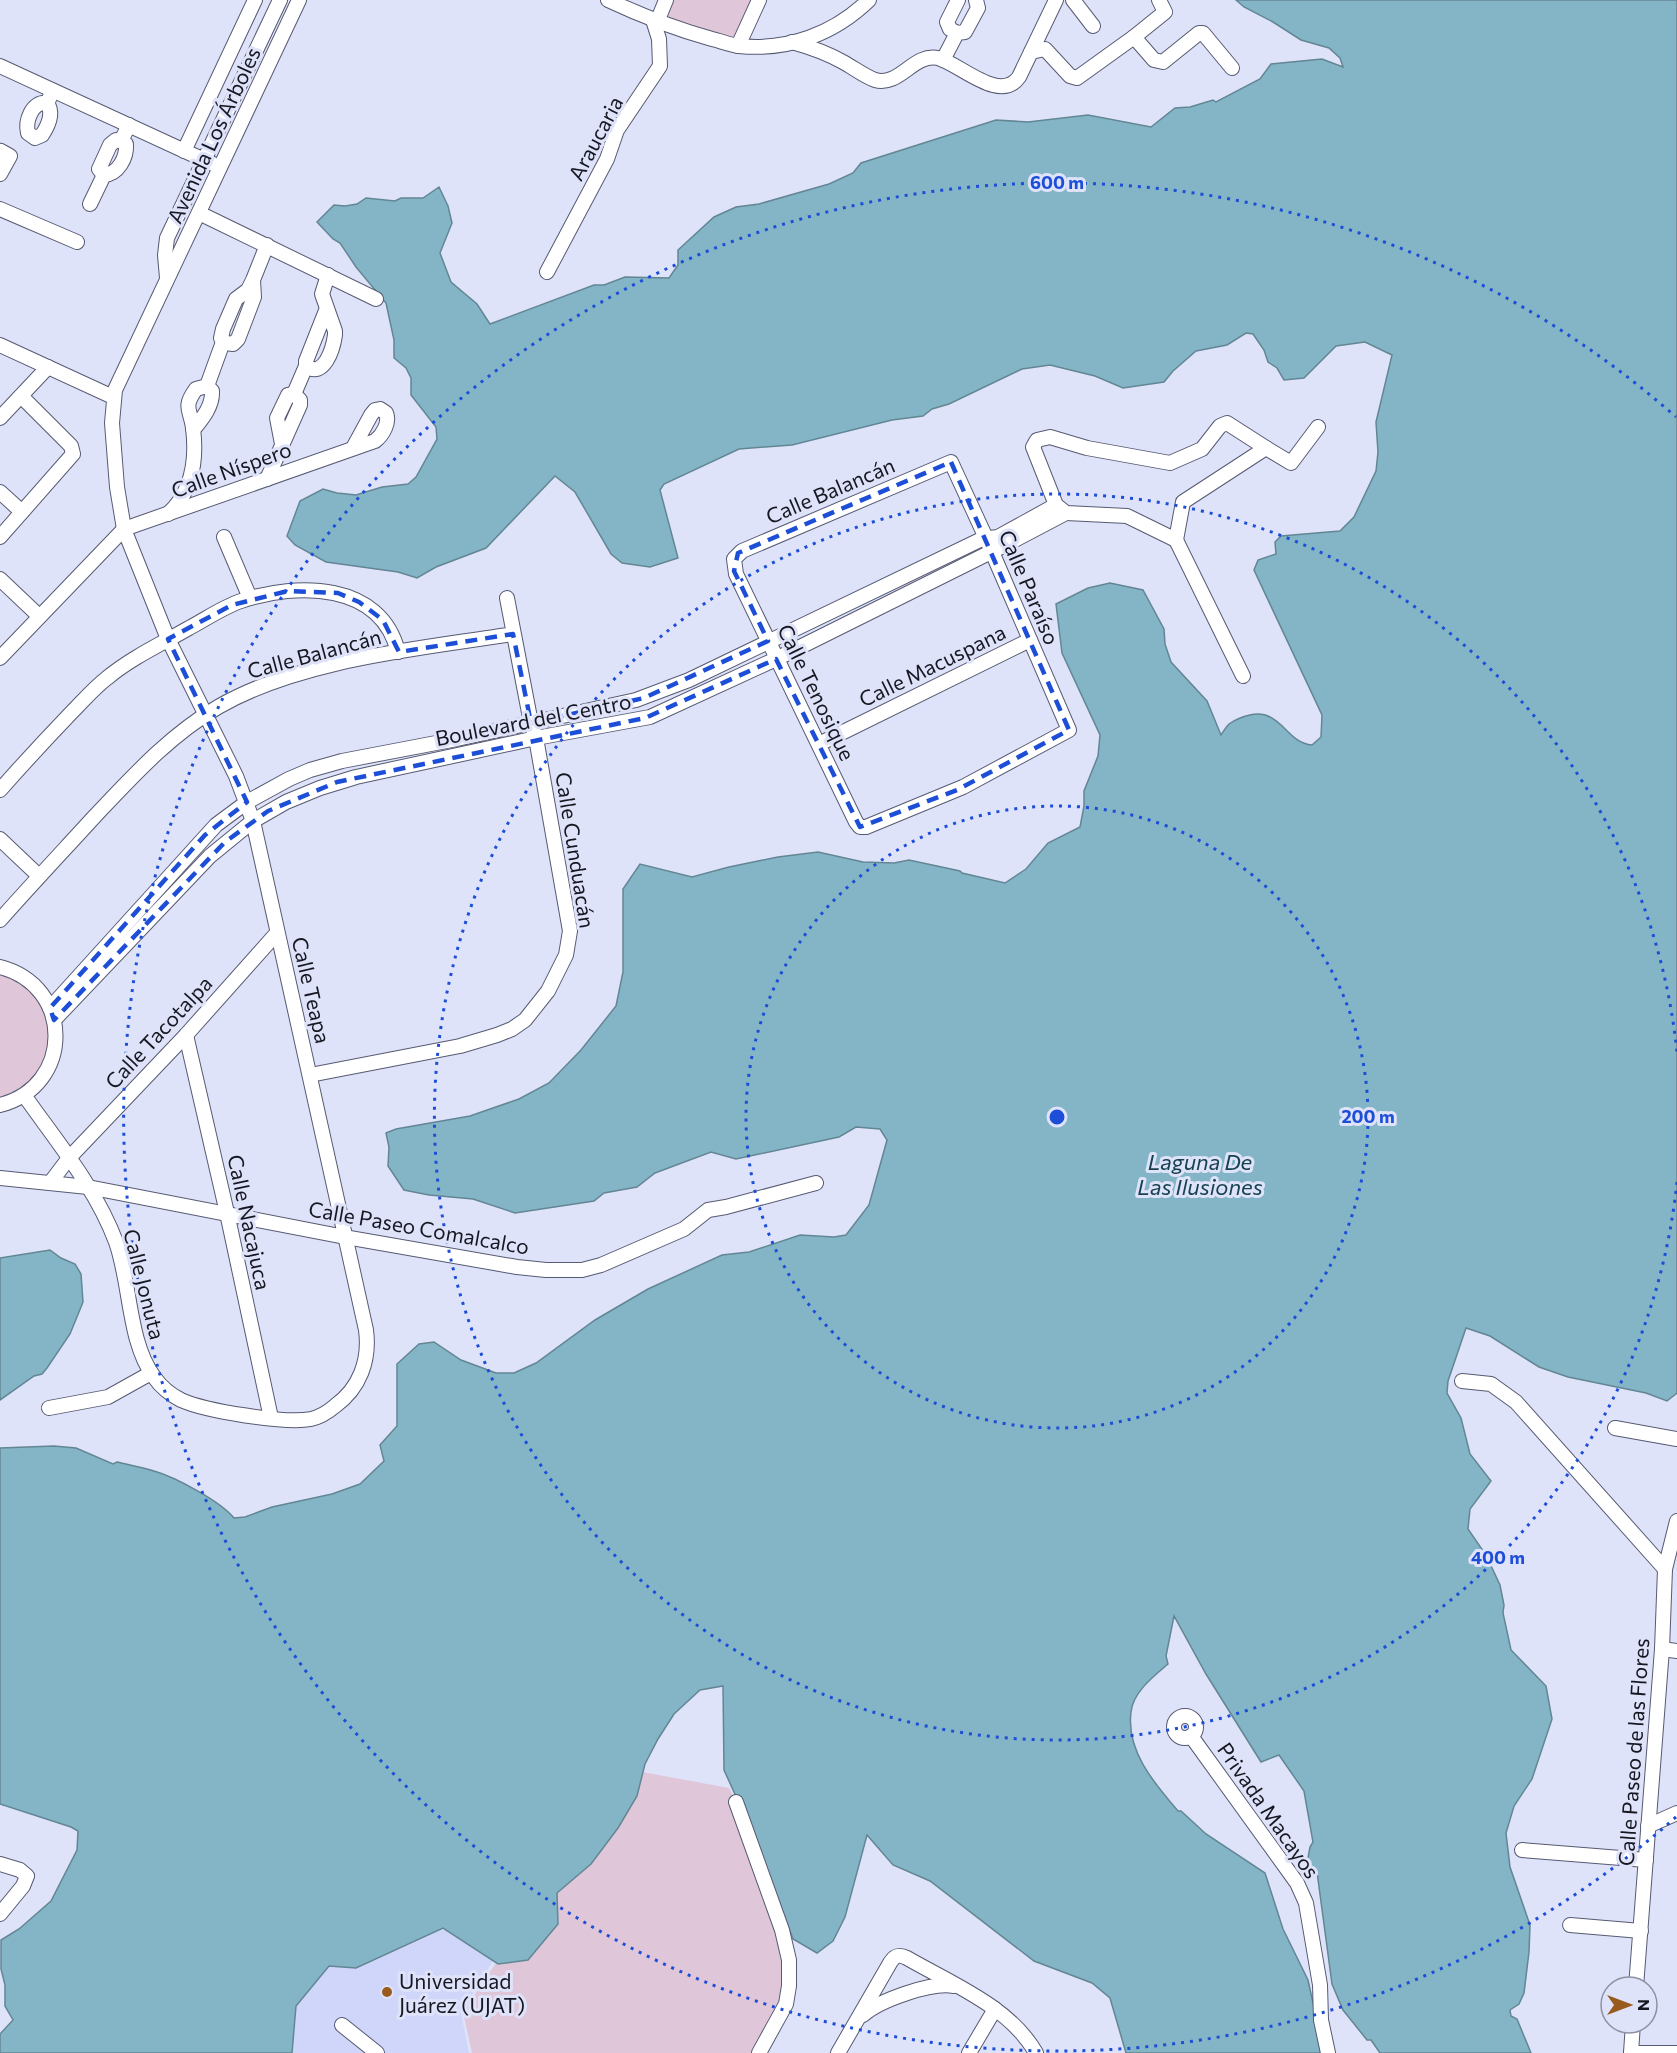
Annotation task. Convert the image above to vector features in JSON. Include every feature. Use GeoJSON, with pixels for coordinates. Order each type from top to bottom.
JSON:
{"type":"FeatureCollection","features":[{"type":"Feature","properties":{"kind":"street"},"geometry":{"type":"LineString","coordinates":[[184,151],[255,0]]}},
{"type":"Feature","properties":{"kind":"street","name":"Avenida Los Árboles"},"geometry":{"type":"LineString","coordinates":[[165,287],[167,238],[280,0]]}},
{"type":"Feature","properties":{"kind":"street","name":"Avenida Los Árboles"},"geometry":{"type":"LineString","coordinates":[[124,529],[119,508],[111,423],[113,397],[299,0]]}},
{"type":"Feature","properties":{"kind":"street"},"geometry":{"type":"LineString","coordinates":[[608,0],[655,21],[738,46],[769,46],[823,33],[843,22],[869,0]]}},
{"type":"Feature","properties":{"kind":"street"},"geometry":{"type":"LineString","coordinates":[[655,21],[666,0]]}},
{"type":"Feature","properties":{"kind":"street"},"geometry":{"type":"LineString","coordinates":[[738,46],[759,0]]}},
{"type":"Feature","properties":{"kind":"street"},"geometry":{"type":"LineString","coordinates":[[958,0],[947,22],[950,29],[957,33],[965,32],[978,8],[976,0]]}},
{"type":"Feature","properties":{"kind":"street"},"geometry":{"type":"LineString","coordinates":[[792,42],[833,56],[867,76],[882,81],[891,80],[921,59],[930,57],[943,60],[993,86],[1003,87],[1008,86],[1019,77],[1056,0]]}},
{"type":"Feature","properties":{"kind":"street"},"geometry":{"type":"LineString","coordinates":[[1073,0],[1093,26]]}},
{"type":"Feature","properties":{"kind":"street"},"geometry":{"type":"LineString","coordinates":[[1032,52],[1045,49],[1070,76],[1077,78],[1165,12],[1159,0]]}},
{"type":"Feature","properties":{"kind":"street","name":"Araucaria"},"geometry":{"type":"LineString","coordinates":[[547,272],[607,159],[617,130],[660,66],[659,39],[655,21]]}},
{"type":"Feature","properties":{"kind":"street"},"geometry":{"type":"LineString","coordinates":[[267,28],[282,34]]}},
{"type":"Feature","properties":{"kind":"street"},"geometry":{"type":"LineString","coordinates":[[943,60],[957,33]]}},
{"type":"Feature","properties":{"kind":"street"},"geometry":{"type":"LineString","coordinates":[[1134,37],[1159,63],[1196,35],[1203,33],[1232,68]]}},
{"type":"Feature","properties":{"kind":"street"},"geometry":{"type":"LineString","coordinates":[[0,66],[50,97],[129,125],[221,167]]}},
{"type":"Feature","properties":{"kind":"street"},"geometry":{"type":"LineString","coordinates":[[90,204],[104,175],[112,174],[119,167],[126,150],[126,144],[121,141],[129,125]]}},
{"type":"Feature","properties":{"kind":"street"},"geometry":{"type":"LineString","coordinates":[[0,152],[10,156],[0,174]]}},
{"type":"Feature","properties":{"kind":"street"},"geometry":{"type":"LineString","coordinates":[[0,209],[77,242]]}},
{"type":"Feature","properties":{"kind":"street"},"geometry":{"type":"LineString","coordinates":[[200,213],[376,299]]}},
{"type":"Feature","properties":{"kind":"street"},"geometry":{"type":"LineString","coordinates":[[207,386],[223,342],[233,344],[238,339],[254,297],[253,280],[267,245]]}},
{"type":"Feature","properties":{"kind":"street"},"geometry":{"type":"LineString","coordinates":[[267,479],[300,405],[299,398],[294,394],[306,366],[314,370],[323,367],[335,339],[335,331],[322,294],[328,275]]}},
{"type":"Feature","properties":{"kind":"street"},"geometry":{"type":"LineString","coordinates":[[0,345],[113,397]]}},
{"type":"Feature","properties":{"kind":"street"},"geometry":{"type":"LineString","coordinates":[[0,418],[48,367]]}},
{"type":"Feature","properties":{"kind":"street"},"geometry":{"type":"LineString","coordinates":[[167,515],[179,502],[192,476],[195,454],[193,429],[188,414],[189,402],[196,389],[207,386]]}},
{"type":"Feature","properties":{"kind":"street"},"geometry":{"type":"LineString","coordinates":[[193,429],[202,420],[212,399],[212,391],[207,386]]}},
{"type":"Feature","properties":{"kind":"street"},"geometry":{"type":"LineString","coordinates":[[0,537],[72,457],[74,450],[21,396]]}},
{"type":"Feature","properties":{"kind":"street"},"geometry":{"type":"LineString","coordinates":[[1176,540],[1127,516],[1061,509],[1033,447],[1034,442],[1050,437],[1087,448],[1170,463],[1202,449],[1220,426],[1227,423],[1292,462],[1318,427]]}},
{"type":"Feature","properties":{"kind":"street","name":"Calle Níspero"},"geometry":{"type":"LineString","coordinates":[[124,529],[353,448]]}},
{"type":"Feature","properties":{"kind":"street"},"geometry":{"type":"LineString","coordinates":[[1243,676],[1176,540],[1183,502],[1266,448]]}},
{"type":"Feature","properties":{"kind":"street","name":"Calle Paraíso"},"geometry":{"type":"LineString","coordinates":[[870,825],[963,787],[1069,730],[951,462]]}},
{"type":"Feature","properties":{"kind":"street","name":"Calle Balancán"},"geometry":{"type":"LineString","coordinates":[[734,565],[735,558],[742,551],[951,462]]}},
{"type":"Feature","properties":{"kind":"street"},"geometry":{"type":"LineString","coordinates":[[0,492],[22,513]]}},
{"type":"Feature","properties":{"kind":"street","name":"Boulevard del Centro"},"geometry":{"type":"LineString","coordinates":[[52,1014],[205,835],[247,802],[297,776],[342,760],[457,740],[644,698],[689,680],[768,641],[1007,538],[1061,509]]}},
{"type":"Feature","properties":{"kind":"street"},"geometry":{"type":"LineString","coordinates":[[0,658],[124,529]]}},
{"type":"Feature","properties":{"kind":"street","name":"Calle Teapa"},"geometry":{"type":"LineString","coordinates":[[124,529],[168,639],[247,802],[367,1337],[363,1371],[348,1395],[338,1404],[321,1416],[309,1419],[271,1418]]}},
{"type":"Feature","properties":{"kind":"street"},"geometry":{"type":"LineString","coordinates":[[224,537],[250,598]]}},
{"type":"Feature","properties":{"kind":"street","name":"Boulevard del Centro"},"geometry":{"type":"LineString","coordinates":[[52,1014],[210,856],[252,821],[302,794],[337,782],[536,738],[650,717],[776,659],[989,544]]}},
{"type":"Feature","properties":{"kind":"street","name":"Calle Tenosique"},"geometry":{"type":"LineString","coordinates":[[734,565],[735,574],[856,822],[860,827],[870,825]]}},
{"type":"Feature","properties":{"kind":"street"},"geometry":{"type":"LineString","coordinates":[[0,579],[39,616]]}},
{"type":"Feature","properties":{"kind":"street"},"geometry":{"type":"LineString","coordinates":[[0,790],[97,686],[117,670],[168,639],[250,598],[297,590],[331,592],[345,596],[364,605],[383,620],[393,637],[398,652]]}},
{"type":"Feature","properties":{"kind":"street","name":"Calle Cunduacán"},"geometry":{"type":"LineString","coordinates":[[310,1075],[460,1046],[512,1029],[525,1020],[549,991],[566,955],[570,931],[536,738],[531,723],[507,598]]}},
{"type":"Feature","properties":{"kind":"street","name":"Calle Balancán"},"geometry":{"type":"LineString","coordinates":[[0,920],[144,765],[206,715],[244,694],[323,668],[398,652],[513,634]]}},
{"type":"Feature","properties":{"kind":"street","name":"Calle Macuspana"},"geometry":{"type":"LineString","coordinates":[[819,744],[1030,640]]}},
{"type":"Feature","properties":{"kind":"street"},"geometry":{"type":"LineString","coordinates":[[0,839],[39,876]]}},
{"type":"Feature","properties":{"kind":"street","name":"Calle Tacotalpa"},"geometry":{"type":"LineString","coordinates":[[50,1183],[69,1158],[186,1035],[276,934]]}},
{"type":"Feature","properties":{"kind":"street"},"geometry":{"type":"LineString","coordinates":[[0,967],[14,971],[43,994],[52,1014],[56,1042],[52,1060],[44,1076],[24,1095],[0,1105]]}},
{"type":"Feature","properties":{"kind":"street","name":"Calle Nacajuca"},"geometry":{"type":"LineString","coordinates":[[186,1035],[271,1418]]}},
{"type":"Feature","properties":{"kind":"street","name":"Calle Jonuta"},"geometry":{"type":"LineString","coordinates":[[24,1095],[88,1187],[116,1242],[126,1277],[139,1348],[151,1373],[169,1392],[190,1404],[271,1418]]}},
{"type":"Feature","properties":{"kind":"street","name":"Calle Paseo Comalcalco"},"geometry":{"type":"LineString","coordinates":[[0,1178],[88,1187],[345,1237],[526,1269],[582,1269],[601,1265],[656,1243],[689,1226],[711,1209],[816,1183]]}},
{"type":"Feature","properties":{"kind":"street"},"geometry":{"type":"LineString","coordinates":[[49,1408],[108,1397],[151,1373]]}},
{"type":"Feature","properties":{"kind":"street"},"geometry":{"type":"LineString","coordinates":[[1462,1380],[1491,1384],[1516,1402],[1665,1569]]}},
{"type":"Feature","properties":{"kind":"street"},"geometry":{"type":"LineString","coordinates":[[1615,1428],[1677,1438]]}},
{"type":"Feature","properties":{"kind":"street","name":"Calle Paseo de las Flores"},"geometry":{"type":"LineString","coordinates":[[1637,1975],[1662,1649],[1665,1569],[1677,1521]]}},
{"type":"Feature","properties":{"kind":"street"},"geometry":{"type":"LineString","coordinates":[[1662,1649],[1677,1651]]}},
{"type":"Feature","properties":{"kind":"street","name":"Privada Macayos"},"geometry":{"type":"LineString","coordinates":[[1191,1736],[1302,1892],[1318,1971],[1321,2020],[1328,2053]]}},
{"type":"Feature","properties":{"kind":"street"},"geometry":{"type":"LineString","coordinates":[[736,1802],[782,1930],[789,1960],[786,2004],[759,2053]]}},
{"type":"Feature","properties":{"kind":"street"},"geometry":{"type":"LineString","coordinates":[[1648,1826],[1677,1813]]}},
{"type":"Feature","properties":{"kind":"street"},"geometry":{"type":"LineString","coordinates":[[1522,1850],[1646,1860]]}},
{"type":"Feature","properties":{"kind":"street"},"geometry":{"type":"LineString","coordinates":[[0,1864],[21,1870],[27,1876],[27,1881],[0,1914]]}},
{"type":"Feature","properties":{"kind":"street"},"geometry":{"type":"LineString","coordinates":[[1570,1925],[1641,1931]]}},
{"type":"Feature","properties":{"kind":"street"},"geometry":{"type":"LineString","coordinates":[[838,2053],[890,1963],[896,1956],[901,1955],[995,2009],[1020,2029],[1036,2053]]}},
{"type":"Feature","properties":{"kind":"street"},"geometry":{"type":"LineString","coordinates":[[859,2019],[876,2006],[919,1991],[945,1985],[959,1988]]}},
{"type":"Feature","properties":{"kind":"street"},"geometry":{"type":"LineString","coordinates":[[969,2053],[995,2009]]}},
{"type":"Feature","properties":{"kind":"street"},"geometry":{"type":"LineString","coordinates":[[342,2025],[376,2053]]}},
{"type":"Feature","properties":{"kind":"street"},"geometry":{"type":"LineString","coordinates":[[1632,2035],[1631,2053],[1677,2053]]}},
{"type":"Feature","properties":{"kind":"highlighted area"},"geometry":{"type":"Polygon","coordinates":[[[951,462],[1069,730],[957,790],[860,827],[776,659],[645,718],[337,782],[268,811],[225,842],[54,1020],[50,1008],[205,835],[247,802],[168,639],[232,605],[288,591],[338,593],[359,602],[383,620],[399,652],[513,634],[531,723],[644,698],[768,641],[734,571],[738,553],[951,462]]]}},
{"type":"Feature","properties":{"kind":"shaded area"},"geometry":{"type":"Polygon","coordinates":[[[666,0],[757,0],[736,44],[657,22],[666,0]]]}},
{"type":"Feature","properties":{"kind":"shaded area"},"geometry":{"type":"Polygon","coordinates":[[[0,967],[8,969],[52,1011],[48,1069],[0,1105],[0,967]]]}},
{"type":"Feature","properties":{"kind":"shaded area"},"geometry":{"type":"Polygon","coordinates":[[[637,1771],[729,1788],[736,1802],[790,1977],[759,2053],[472,2053],[463,2012],[506,1948],[637,1771]]]}},
{"type":"Feature","properties":{"kind":"shaded area","name":"Universidad Juárez (UJAT)"},"geometry":{"type":"Polygon","coordinates":[[[435,1921],[501,1948],[461,2013],[469,2053],[278,2053],[294,2001],[316,1964],[435,1921]]]}},
{"type":"Feature","properties":{"kind":"water","name":"Laguna De Las Ilusiones"},"geometry":{"type":"Polygon","coordinates":[[[1236,0],[1677,0],[1677,1393],[1667,1401],[1646,1393],[1568,1377],[1539,1367],[1490,1336],[1466,1328],[1448,1381],[1447,1393],[1461,1418],[1470,1454],[1491,1481],[1470,1509],[1468,1529],[1486,1555],[1500,1585],[1511,1650],[1546,1686],[1552,1719],[1532,1779],[1514,1806],[1506,1833],[1510,1867],[1530,1925],[1524,1993],[1519,2004],[1510,2010],[1511,2016],[1517,2019],[1531,2053],[1380,2053],[1371,2040],[1367,2040],[1343,2010],[1332,1984],[1317,1872],[1307,1863],[1313,1842],[1304,1791],[1279,1755],[1261,1762],[1206,1674],[1174,1616],[1166,1656],[1168,1664],[1140,1691],[1131,1712],[1133,1740],[1137,1753],[1151,1778],[1178,1811],[1181,1811],[1206,1834],[1265,1873],[1283,1929],[1308,1980],[1324,2053],[1126,2053],[1110,1998],[1092,1983],[1034,1961],[930,1881],[893,1865],[867,1835],[845,1917],[833,1941],[817,1953],[793,1939],[753,1834],[724,1770],[723,1686],[700,1690],[674,1714],[645,1764],[637,1796],[618,1828],[591,1864],[557,1893],[558,1924],[528,1960],[498,1964],[443,1928],[356,1968],[329,1966],[296,2006],[292,2053],[0,2053],[0,2034],[13,2020],[5,2006],[1,1940],[19,1929],[51,1901],[77,1850],[78,1831],[0,1804],[0,1448],[54,1446],[76,1448],[113,1464],[117,1462],[163,1474],[208,1497],[234,1518],[245,1517],[272,1507],[332,1494],[360,1484],[384,1461],[380,1445],[397,1426],[397,1364],[419,1344],[434,1342],[461,1360],[496,1373],[514,1373],[536,1363],[595,1320],[648,1289],[722,1255],[749,1252],[800,1235],[834,1237],[846,1235],[869,1205],[887,1140],[880,1129],[856,1127],[839,1137],[736,1159],[711,1152],[655,1173],[637,1187],[604,1193],[594,1201],[515,1213],[473,1199],[404,1190],[388,1166],[389,1147],[386,1133],[396,1129],[470,1116],[519,1099],[549,1083],[581,1050],[616,1006],[623,972],[623,889],[640,864],[692,877],[778,857],[818,852],[863,862],[894,863],[909,860],[1005,883],[1026,869],[1048,843],[1080,827],[1084,791],[1098,756],[1100,735],[1062,653],[1056,604],[1088,588],[1110,583],[1143,590],[1164,629],[1165,644],[1171,662],[1207,701],[1221,735],[1233,721],[1260,714],[1276,720],[1299,741],[1312,745],[1321,737],[1322,715],[1254,570],[1258,560],[1276,554],[1275,542],[1281,536],[1340,531],[1354,517],[1376,471],[1378,452],[1376,422],[1392,355],[1365,342],[1336,346],[1304,378],[1284,380],[1277,368],[1268,362],[1264,350],[1253,334],[1246,333],[1227,345],[1196,351],[1164,382],[1123,388],[1095,376],[1050,365],[1022,369],[949,404],[932,409],[923,416],[892,420],[792,445],[739,449],[664,484],[660,490],[678,558],[650,567],[622,563],[611,554],[575,492],[555,476],[486,548],[436,567],[417,578],[398,572],[326,562],[295,545],[287,536],[300,501],[323,489],[356,495],[382,487],[408,484],[416,477],[437,439],[436,427],[411,395],[411,378],[406,368],[394,358],[394,340],[386,303],[356,267],[340,243],[317,222],[334,205],[357,204],[366,198],[395,201],[401,198],[423,198],[439,187],[448,206],[452,223],[440,253],[451,282],[477,304],[490,324],[594,285],[604,285],[625,277],[669,278],[678,265],[678,250],[714,217],[736,207],[759,204],[829,184],[853,173],[861,163],[996,120],[1028,122],[1088,115],[1151,127],[1175,108],[1190,107],[1213,100],[1216,102],[1260,79],[1271,64],[1322,59],[1343,67],[1340,58],[1329,48],[1301,40],[1236,0]]]}},
{"type":"Feature","properties":{"kind":"water"},"geometry":{"type":"Polygon","coordinates":[[[50,1250],[75,1264],[81,1274],[83,1302],[70,1334],[42,1374],[34,1376],[0,1400],[0,1258],[50,1250]]]}},
{"type":"Feature","properties":{"kind":"place","name":"Universidad Juárez (UJAT)"},"geometry":{"type":"Point","coordinates":[387,1992]}}]}
